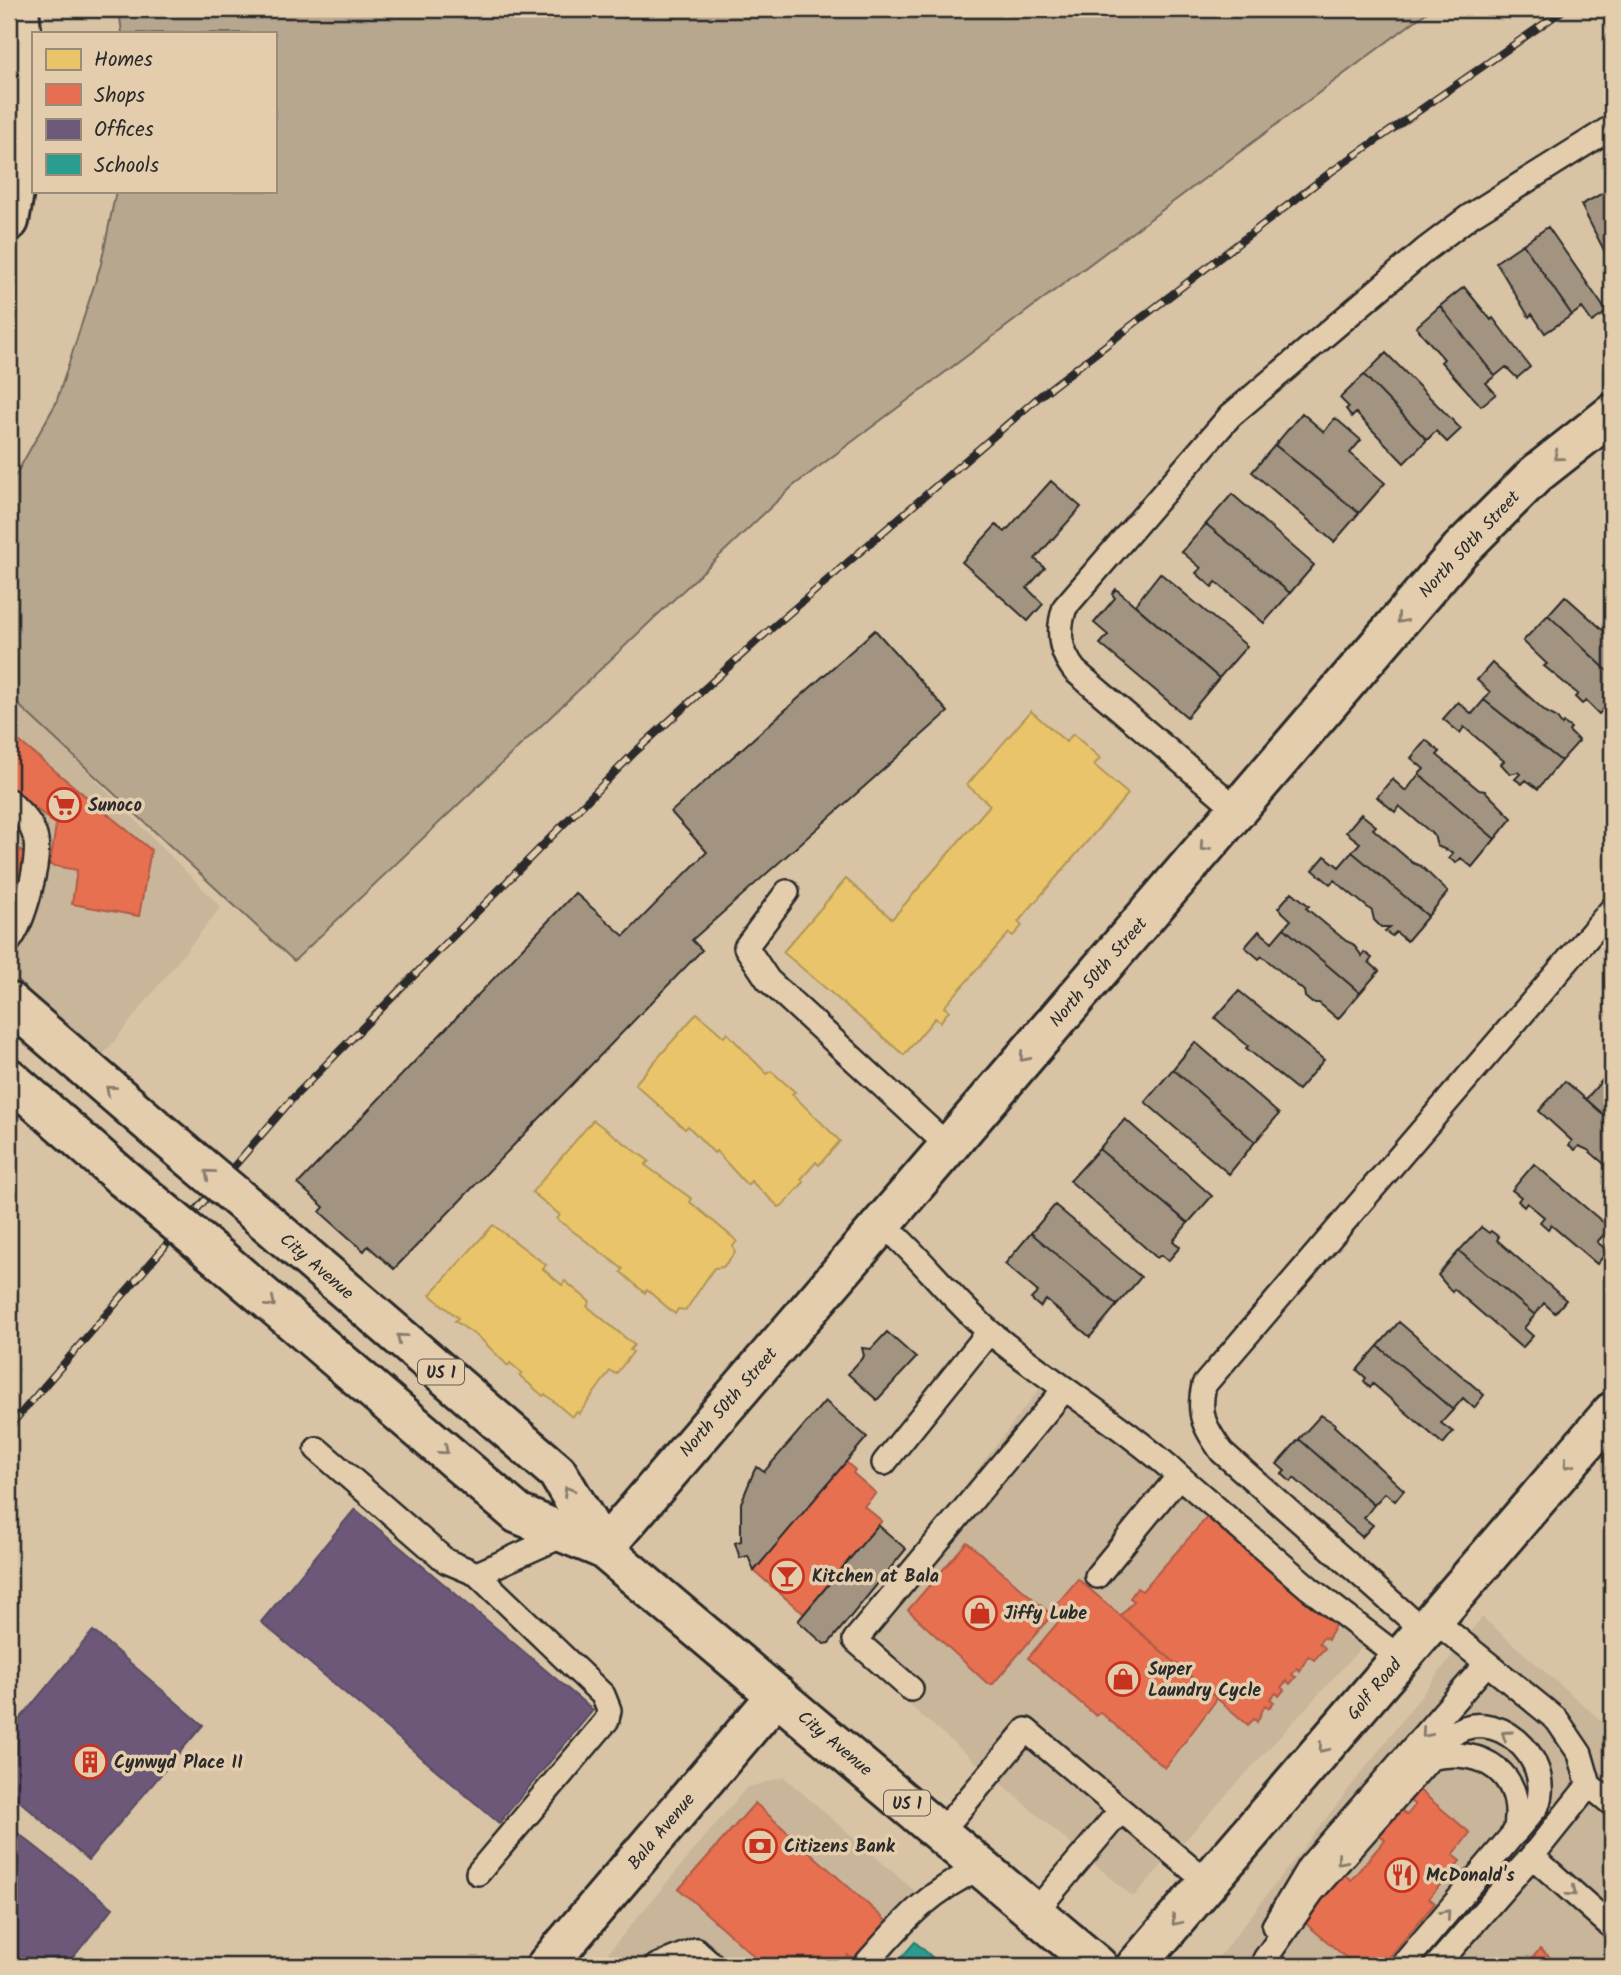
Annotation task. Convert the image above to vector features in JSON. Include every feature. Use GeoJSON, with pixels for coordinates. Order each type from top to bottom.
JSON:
{"type":"FeatureCollection","features":[{"type":"Feature","properties":{"kind":"main road"},"geometry":{"type":"LineString","coordinates":[[9,221],[18,176],[23,113],[22,9]]}},
{"type":"Feature","properties":{"kind":"main road","name":"North 50th Street"},"geometry":{"type":"LineString","coordinates":[[603,1549],[1237,809],[1496,512],[1536,474],[1612,414]]}},
{"type":"Feature","properties":{"kind":"main road","name":"City Avenue"},"geometry":{"type":"LineString","coordinates":[[9,1002],[557,1472],[603,1549]]}},
{"type":"Feature","properties":{"kind":"main road","name":"City Avenue"},"geometry":{"type":"LineString","coordinates":[[9,1078],[518,1514],[603,1549],[1098,1966]]}},
{"type":"Feature","properties":{"kind":"main road","name":"Golf Road"},"geometry":{"type":"LineString","coordinates":[[1136,1966],[1612,1412]]}},
{"type":"Feature","properties":{"kind":"main road","name":"Bala Avenue"},"geometry":{"type":"LineString","coordinates":[[546,1966],[777,1695]]}},
{"type":"Feature","properties":{"kind":"lane"},"geometry":{"type":"LineString","coordinates":[[1237,809],[1075,671],[1062,650],[1060,637],[1065,607],[1230,416],[1425,250],[1470,216],[1612,127]]}},
{"type":"Feature","properties":{"kind":"lane"},"geometry":{"type":"LineString","coordinates":[[9,801],[28,820],[36,838],[29,897],[10,936]]}},
{"type":"Feature","properties":{"kind":"lane"},"geometry":{"type":"LineString","coordinates":[[787,892],[746,947],[768,980],[948,1146]]}},
{"type":"Feature","properties":{"kind":"lane"},"geometry":{"type":"LineString","coordinates":[[1419,1636],[1222,1452],[1203,1426],[1199,1405],[1205,1385],[1222,1364],[1612,909]]}},
{"type":"Feature","properties":{"kind":"lane"},"geometry":{"type":"LineString","coordinates":[[882,1223],[914,1251],[989,1332],[1064,1390],[1150,1449],[1309,1588],[1487,1663],[1557,1720],[1570,1736],[1589,1784],[1612,1804]]}},
{"type":"Feature","properties":{"kind":"lane"},"geometry":{"type":"LineString","coordinates":[[884,1462],[989,1332]]}},
{"type":"Feature","properties":{"kind":"lane"},"geometry":{"type":"LineString","coordinates":[[911,1689],[855,1640],[1064,1390]]}},
{"type":"Feature","properties":{"kind":"lane"},"geometry":{"type":"LineString","coordinates":[[317,1449],[446,1561],[477,1574],[603,1695],[609,1710],[607,1720],[478,1873]]}},
{"type":"Feature","properties":{"kind":"lane"},"geometry":{"type":"LineString","coordinates":[[1097,1576],[1179,1476]]}},
{"type":"Feature","properties":{"kind":"lane"},"geometry":{"type":"LineString","coordinates":[[477,1574],[566,1534]]}},
{"type":"Feature","properties":{"kind":"lane"},"geometry":{"type":"LineString","coordinates":[[1267,1964],[1275,1924],[1309,1867],[1487,1663]]}},
{"type":"Feature","properties":{"kind":"lane"},"geometry":{"type":"LineString","coordinates":[[1267,1964],[1312,1892],[1450,1735],[1470,1724],[1492,1726],[1518,1743],[1537,1768],[1542,1793],[1537,1806],[1402,1966]]}},
{"type":"Feature","properties":{"kind":"lane"},"geometry":{"type":"LineString","coordinates":[[941,1832],[1026,1730],[1208,1883]]}},
{"type":"Feature","properties":{"kind":"lane"},"geometry":{"type":"LineString","coordinates":[[1429,1758],[1451,1753],[1469,1754],[1499,1771],[1517,1798],[1519,1813],[1515,1833]]}},
{"type":"Feature","properties":{"kind":"lane"},"geometry":{"type":"LineString","coordinates":[[1436,1966],[1532,1856],[1589,1784]]}},
{"type":"Feature","properties":{"kind":"lane"},"geometry":{"type":"LineString","coordinates":[[1035,1912],[1121,1810]]}},
{"type":"Feature","properties":{"kind":"lane"},"geometry":{"type":"LineString","coordinates":[[1532,1856],[1612,1927]]}},
{"type":"Feature","properties":{"kind":"lane"},"geometry":{"type":"LineString","coordinates":[[864,1966],[919,1905],[956,1879],[982,1867]]}},
{"type":"Feature","properties":{"kind":"lane"},"geometry":{"type":"LineString","coordinates":[[657,1966],[696,1950],[714,1966]]}},
{"type":"Feature","properties":{"kind":"shaded area"},"geometry":{"type":"Polygon","coordinates":[[[119,9],[1431,9],[793,486],[294,961],[9,696],[9,487],[56,403],[101,264],[116,192],[276,192],[276,32],[122,32],[119,9]]]}},
{"type":"Feature","properties":{"kind":"shaded area"},"geometry":{"type":"Polygon","coordinates":[[[9,692],[221,907],[103,1055],[9,975],[9,692]]]}},
{"type":"Feature","properties":{"kind":"shaded area"},"geometry":{"type":"Polygon","coordinates":[[[1053,1371],[1369,1639],[1133,1897],[864,1666],[845,1642],[1053,1371]]]}},
{"type":"Feature","properties":{"kind":"shaded area"},"geometry":{"type":"Polygon","coordinates":[[[1482,1617],[1612,1730],[1612,1966],[1212,1966],[1482,1617]]]}},
{"type":"Feature","properties":{"kind":"shaded area"},"geometry":{"type":"Polygon","coordinates":[[[784,1777],[933,1907],[884,1966],[597,1966],[746,1788],[784,1777]]]}},
{"type":"Feature","properties":{"kind":"building: Homes"},"geometry":{"type":"Polygon","coordinates":[[[1031,711],[1066,742],[1073,734],[1100,758],[1094,765],[1128,794],[1018,922],[1022,926],[1013,936],[1009,933],[944,1007],[949,1011],[940,1022],[935,1018],[904,1055],[783,952],[846,879],[892,919],[990,805],[967,785],[1031,711]]]}},
{"type":"Feature","properties":{"kind":"building: Homes"},"geometry":{"type":"Polygon","coordinates":[[[697,1013],[724,1037],[727,1033],[767,1074],[771,1071],[795,1092],[792,1094],[840,1141],[819,1165],[816,1162],[801,1179],[804,1182],[779,1207],[751,1181],[747,1185],[716,1151],[714,1153],[688,1126],[685,1129],[635,1084],[697,1013]]]}},
{"type":"Feature","properties":{"kind":"building: Homes"},"geometry":{"type":"Polygon","coordinates":[[[593,1120],[649,1161],[645,1165],[692,1199],[690,1202],[737,1241],[733,1246],[735,1253],[723,1267],[714,1268],[686,1310],[678,1309],[675,1314],[647,1290],[645,1293],[621,1272],[623,1269],[557,1219],[560,1215],[532,1192],[593,1120]]]}},
{"type":"Feature","properties":{"kind":"building: Homes"},"geometry":{"type":"Polygon","coordinates":[[[493,1225],[546,1265],[543,1269],[562,1285],[565,1281],[590,1302],[587,1306],[634,1345],[630,1350],[633,1352],[616,1374],[610,1371],[579,1414],[577,1412],[572,1417],[545,1394],[543,1396],[519,1375],[522,1373],[510,1363],[508,1366],[481,1339],[455,1321],[458,1318],[430,1295],[493,1225]]]}},
{"type":"Feature","properties":{"kind":"building: Shops","name":"Sunoco"},"geometry":{"type":"Polygon","coordinates":[[[9,733],[151,850],[139,916],[72,904],[77,870],[50,865],[56,825],[9,786],[9,733]]]}},
{"type":"Feature","properties":{"kind":"building: Shops"},"geometry":{"type":"Polygon","coordinates":[[[9,839],[27,856],[16,916],[9,910],[9,839]]]}},
{"type":"Feature","properties":{"kind":"building: Shops"},"geometry":{"type":"Polygon","coordinates":[[[846,1462],[855,1470],[853,1473],[876,1493],[864,1506],[882,1521],[804,1614],[754,1571],[846,1462]]]}},
{"type":"Feature","properties":{"kind":"building: Shops"},"geometry":{"type":"Polygon","coordinates":[[[1210,1514],[1336,1622],[1328,1640],[1324,1637],[1319,1643],[1325,1648],[1314,1660],[1308,1656],[1300,1671],[1297,1668],[1292,1675],[1296,1677],[1290,1684],[1287,1681],[1281,1687],[1284,1690],[1279,1696],[1276,1693],[1270,1699],[1274,1702],[1269,1708],[1265,1705],[1257,1722],[1254,1719],[1248,1725],[1120,1616],[1134,1601],[1130,1598],[1137,1588],[1142,1591],[1210,1514]]]}},
{"type":"Feature","properties":{"kind":"building: Shops","name":"Jiffy Lube"},"geometry":{"type":"Polygon","coordinates":[[[967,1542],[1052,1615],[993,1684],[988,1684],[908,1610],[967,1542]]]}},
{"type":"Feature","properties":{"kind":"building: Shops","name":"Super Laundry Cycle"},"geometry":{"type":"Polygon","coordinates":[[[1078,1579],[1217,1699],[1165,1768],[1100,1712],[1096,1716],[1028,1658],[1066,1613],[1056,1605],[1078,1579]]]}},
{"type":"Feature","properties":{"kind":"building: Shops","name":"McDonald's"},"geometry":{"type":"Polygon","coordinates":[[[1418,1789],[1470,1833],[1453,1855],[1460,1861],[1429,1898],[1435,1903],[1382,1966],[1356,1966],[1298,1917],[1339,1870],[1351,1880],[1385,1840],[1375,1831],[1384,1820],[1389,1824],[1401,1810],[1407,1815],[1415,1805],[1409,1800],[1418,1789]]]}},
{"type":"Feature","properties":{"kind":"building: Shops","name":"Citizens Bank"},"geometry":{"type":"Polygon","coordinates":[[[755,1803],[891,1925],[857,1963],[848,1955],[838,1966],[765,1966],[679,1889],[755,1803]]]}},
{"type":"Feature","properties":{"kind":"building: Shops"},"geometry":{"type":"Polygon","coordinates":[[[1540,1949],[1561,1966],[1525,1966],[1540,1949]]]}},
{"type":"Feature","properties":{"kind":"building: Offices"},"geometry":{"type":"Polygon","coordinates":[[[355,1509],[593,1710],[499,1823],[261,1622],[355,1509]]]}},
{"type":"Feature","properties":{"kind":"building: Offices","name":"Cynwyd Place II"},"geometry":{"type":"Polygon","coordinates":[[[93,1631],[203,1725],[88,1860],[9,1792],[9,1732],[93,1631]]]}},
{"type":"Feature","properties":{"kind":"building: Offices"},"geometry":{"type":"Polygon","coordinates":[[[9,1826],[113,1908],[66,1966],[9,1966],[9,1826]]]}},
{"type":"Feature","properties":{"kind":"building: Schools"},"geometry":{"type":"Polygon","coordinates":[[[915,1942],[942,1966],[894,1966],[915,1942]]]}},
{"type":"Feature","properties":{"kind":"building: Other"},"geometry":{"type":"Polygon","coordinates":[[[1612,188],[1612,263],[1611,264],[1581,205],[1612,188]]]}},
{"type":"Feature","properties":{"kind":"building: Other"},"geometry":{"type":"Polygon","coordinates":[[[1548,227],[1607,312],[1592,322],[1582,308],[1572,315],[1523,244],[1548,227]]]}},
{"type":"Feature","properties":{"kind":"building: Other"},"geometry":{"type":"Polygon","coordinates":[[[1523,244],[1572,315],[1545,333],[1532,314],[1529,317],[1496,262],[1523,244]]]}},
{"type":"Feature","properties":{"kind":"building: Other"},"geometry":{"type":"Polygon","coordinates":[[[1464,287],[1491,320],[1493,318],[1530,367],[1517,378],[1506,367],[1495,376],[1440,306],[1464,287]]]}},
{"type":"Feature","properties":{"kind":"building: Other"},"geometry":{"type":"Polygon","coordinates":[[[1440,306],[1495,376],[1486,383],[1496,394],[1481,406],[1441,362],[1444,359],[1416,327],[1440,306]]]}},
{"type":"Feature","properties":{"kind":"building: Other"},"geometry":{"type":"Polygon","coordinates":[[[1386,353],[1461,429],[1447,442],[1436,431],[1427,440],[1364,375],[1386,353]]]}},
{"type":"Feature","properties":{"kind":"building: Other"},"geometry":{"type":"Polygon","coordinates":[[[1364,375],[1427,440],[1404,463],[1356,413],[1352,417],[1346,409],[1349,407],[1340,398],[1364,375]]]}},
{"type":"Feature","properties":{"kind":"building: Other"},"geometry":{"type":"Polygon","coordinates":[[[1302,413],[1324,432],[1335,418],[1361,440],[1350,453],[1385,483],[1359,513],[1275,445],[1302,413]]]}},
{"type":"Feature","properties":{"kind":"building: Other"},"geometry":{"type":"Polygon","coordinates":[[[1275,445],[1359,513],[1334,542],[1252,472],[1275,445]]]}},
{"type":"Feature","properties":{"kind":"building: Other"},"geometry":{"type":"Polygon","coordinates":[[[1051,481],[1081,507],[1035,559],[1045,568],[1027,588],[1043,604],[1028,621],[962,562],[996,525],[1005,532],[1051,481]]]}},
{"type":"Feature","properties":{"kind":"building: Other"},"geometry":{"type":"Polygon","coordinates":[[[1232,494],[1314,565],[1290,593],[1206,524],[1232,494]]]}},
{"type":"Feature","properties":{"kind":"building: Other"},"geometry":{"type":"Polygon","coordinates":[[[1206,524],[1290,593],[1264,623],[1216,582],[1212,587],[1196,573],[1201,568],[1182,552],[1206,524]]]}},
{"type":"Feature","properties":{"kind":"building: Other"},"geometry":{"type":"Polygon","coordinates":[[[1612,558],[1612,576],[1603,566],[1612,558]]]}},
{"type":"Feature","properties":{"kind":"building: Other"},"geometry":{"type":"Polygon","coordinates":[[[1160,573],[1247,646],[1219,678],[1135,605],[1160,573]]]}},
{"type":"Feature","properties":{"kind":"building: Other"},"geometry":{"type":"Polygon","coordinates":[[[1116,589],[1219,678],[1187,717],[1100,644],[1108,635],[1094,623],[1115,598],[1112,594],[1116,589]]]}},
{"type":"Feature","properties":{"kind":"building: Other"},"geometry":{"type":"Polygon","coordinates":[[[1565,596],[1612,638],[1612,675],[1548,615],[1565,596]]]}},
{"type":"Feature","properties":{"kind":"building: Other"},"geometry":{"type":"Polygon","coordinates":[[[1548,615],[1612,675],[1612,700],[1599,714],[1586,701],[1582,704],[1575,697],[1578,694],[1544,666],[1547,664],[1523,641],[1548,615]]]}},
{"type":"Feature","properties":{"kind":"building: Other"},"geometry":{"type":"Polygon","coordinates":[[[875,630],[948,712],[692,940],[702,950],[394,1269],[368,1246],[364,1251],[320,1212],[324,1207],[298,1184],[575,893],[624,936],[707,852],[671,812],[875,630]]]}},
{"type":"Feature","properties":{"kind":"building: Other"},"geometry":{"type":"Polygon","coordinates":[[[1492,663],[1546,712],[1556,717],[1562,725],[1564,723],[1571,728],[1569,731],[1579,741],[1561,761],[1484,700],[1490,692],[1477,680],[1492,663]]]}},
{"type":"Feature","properties":{"kind":"building: Other"},"geometry":{"type":"Polygon","coordinates":[[[1484,700],[1561,761],[1538,789],[1526,780],[1522,784],[1515,779],[1520,774],[1510,774],[1501,764],[1504,761],[1464,727],[1460,733],[1443,719],[1458,702],[1472,714],[1484,700]]]}},
{"type":"Feature","properties":{"kind":"building: Other"},"geometry":{"type":"Polygon","coordinates":[[[1426,740],[1440,752],[1437,755],[1479,790],[1485,791],[1512,818],[1495,839],[1419,774],[1424,769],[1411,758],[1426,740]]]}},
{"type":"Feature","properties":{"kind":"building: Other"},"geometry":{"type":"Polygon","coordinates":[[[1419,774],[1495,839],[1472,867],[1461,858],[1456,863],[1449,858],[1453,853],[1437,846],[1434,835],[1399,806],[1395,812],[1377,797],[1392,779],[1406,791],[1419,774]]]}},
{"type":"Feature","properties":{"kind":"building: Other"},"geometry":{"type":"Polygon","coordinates":[[[1361,814],[1376,826],[1373,829],[1413,863],[1421,866],[1448,892],[1428,916],[1352,852],[1360,843],[1346,832],[1361,814]]]}},
{"type":"Feature","properties":{"kind":"building: Other"},"geometry":{"type":"Polygon","coordinates":[[[1352,852],[1428,916],[1407,941],[1396,932],[1392,936],[1385,931],[1390,927],[1381,927],[1374,920],[1372,911],[1334,880],[1330,884],[1313,870],[1325,856],[1339,867],[1352,852]]]}},
{"type":"Feature","properties":{"kind":"building: Other"},"geometry":{"type":"Polygon","coordinates":[[[1292,892],[1309,906],[1306,908],[1353,944],[1362,956],[1364,952],[1372,958],[1369,962],[1379,971],[1360,993],[1284,928],[1291,920],[1278,908],[1292,892]]]}},
{"type":"Feature","properties":{"kind":"building: Other"},"geometry":{"type":"Polygon","coordinates":[[[1284,928],[1360,993],[1338,1019],[1319,1003],[1312,1003],[1305,997],[1304,991],[1262,956],[1259,959],[1245,947],[1259,931],[1272,942],[1284,928]]]}},
{"type":"Feature","properties":{"kind":"building: Other"},"geometry":{"type":"Polygon","coordinates":[[[1239,991],[1324,1060],[1298,1090],[1246,1048],[1248,1046],[1215,1018],[1239,991]]]}},
{"type":"Feature","properties":{"kind":"building: Other"},"geometry":{"type":"Polygon","coordinates":[[[1195,1042],[1279,1114],[1255,1142],[1173,1069],[1195,1042]]]}},
{"type":"Feature","properties":{"kind":"building: Other"},"geometry":{"type":"Polygon","coordinates":[[[1173,1069],[1255,1142],[1229,1174],[1145,1102],[1173,1069]]]}},
{"type":"Feature","properties":{"kind":"building: Other"},"geometry":{"type":"Polygon","coordinates":[[[1612,1070],[1612,1122],[1586,1099],[1612,1070]]]}},
{"type":"Feature","properties":{"kind":"building: Other"},"geometry":{"type":"Polygon","coordinates":[[[1565,1081],[1612,1122],[1610,1169],[1588,1150],[1579,1146],[1575,1150],[1569,1145],[1572,1141],[1539,1111],[1565,1081]]]}},
{"type":"Feature","properties":{"kind":"building: Other"},"geometry":{"type":"Polygon","coordinates":[[[1125,1119],[1212,1196],[1188,1223],[1099,1149],[1125,1119]]]}},
{"type":"Feature","properties":{"kind":"building: Other"},"geometry":{"type":"Polygon","coordinates":[[[1099,1149],[1188,1223],[1173,1241],[1180,1247],[1168,1261],[1161,1255],[1157,1258],[1070,1181],[1099,1149]]]}},
{"type":"Feature","properties":{"kind":"building: Other"},"geometry":{"type":"Polygon","coordinates":[[[1534,1164],[1610,1228],[1597,1242],[1608,1251],[1597,1264],[1551,1225],[1548,1229],[1540,1222],[1544,1217],[1527,1203],[1524,1207],[1518,1201],[1521,1197],[1512,1190],[1534,1164]]]}},
{"type":"Feature","properties":{"kind":"building: Other"},"geometry":{"type":"Polygon","coordinates":[[[1055,1205],[1141,1277],[1117,1305],[1031,1233],[1055,1205]]]}},
{"type":"Feature","properties":{"kind":"building: Other"},"geometry":{"type":"Polygon","coordinates":[[[1481,1227],[1499,1237],[1497,1240],[1566,1300],[1555,1313],[1544,1303],[1535,1315],[1459,1251],[1481,1227]]]}},
{"type":"Feature","properties":{"kind":"building: Other"},"geometry":{"type":"Polygon","coordinates":[[[1031,1233],[1117,1305],[1090,1337],[1046,1300],[1040,1307],[1031,1299],[1038,1292],[1005,1264],[1031,1233]]]}},
{"type":"Feature","properties":{"kind":"building: Other"},"geometry":{"type":"Polygon","coordinates":[[[1459,1251],[1535,1315],[1524,1328],[1533,1336],[1522,1348],[1454,1289],[1452,1292],[1438,1275],[1459,1251]]]}},
{"type":"Feature","properties":{"kind":"building: Other"},"geometry":{"type":"Polygon","coordinates":[[[1399,1322],[1484,1395],[1474,1408],[1463,1398],[1453,1410],[1378,1346],[1399,1322]]]}},
{"type":"Feature","properties":{"kind":"building: Other"},"geometry":{"type":"Polygon","coordinates":[[[887,1332],[916,1358],[877,1400],[848,1374],[864,1356],[862,1348],[871,1349],[887,1332]]]}},
{"type":"Feature","properties":{"kind":"building: Other"},"geometry":{"type":"Polygon","coordinates":[[[1378,1346],[1453,1410],[1441,1423],[1453,1432],[1443,1444],[1373,1384],[1370,1388],[1364,1381],[1366,1378],[1357,1370],[1378,1346]]]}},
{"type":"Feature","properties":{"kind":"building: Other"},"geometry":{"type":"Polygon","coordinates":[[[825,1401],[867,1437],[754,1571],[748,1556],[740,1558],[735,1543],[741,1541],[741,1503],[754,1471],[757,1467],[764,1472],[825,1401]]]}},
{"type":"Feature","properties":{"kind":"building: Other"},"geometry":{"type":"Polygon","coordinates":[[[1321,1415],[1335,1424],[1334,1426],[1404,1490],[1395,1501],[1385,1493],[1374,1505],[1299,1439],[1321,1415]]]}},
{"type":"Feature","properties":{"kind":"building: Other"},"geometry":{"type":"Polygon","coordinates":[[[1299,1439],[1374,1505],[1364,1518],[1373,1525],[1362,1537],[1294,1478],[1291,1482],[1282,1474],[1285,1471],[1277,1464],[1299,1439]]]}},
{"type":"Feature","properties":{"kind":"building: Other"},"geometry":{"type":"Polygon","coordinates":[[[878,1525],[906,1549],[829,1643],[824,1644],[798,1621],[878,1525]]]}},
{"type":"Feature","properties":{"kind":"railway"},"geometry":{"type":"LineString","coordinates":[[9,1427],[294,1097],[635,752],[757,641],[1040,396],[1331,172],[1565,9]]}},
{"type":"Feature","properties":{"kind":"place","name":"Sunoco"},"geometry":{"type":"Point","coordinates":[64,805]}},
{"type":"Feature","properties":{"kind":"place","name":"Kitchen at Bala"},"geometry":{"type":"Point","coordinates":[787,1576]}},
{"type":"Feature","properties":{"kind":"place","name":"Jiffy Lube"},"geometry":{"type":"Point","coordinates":[980,1613]}},
{"type":"Feature","properties":{"kind":"place","name":"Super Laundry Cycle"},"geometry":{"type":"Point","coordinates":[1123,1679]}},
{"type":"Feature","properties":{"kind":"place","name":"Cynwyd Place II"},"geometry":{"type":"Point","coordinates":[90,1762]}},
{"type":"Feature","properties":{"kind":"place","name":"Citizens Bank"},"geometry":{"type":"Point","coordinates":[760,1846]}},
{"type":"Feature","properties":{"kind":"place","name":"McDonald's"},"geometry":{"type":"Point","coordinates":[1402,1875]}}]}
